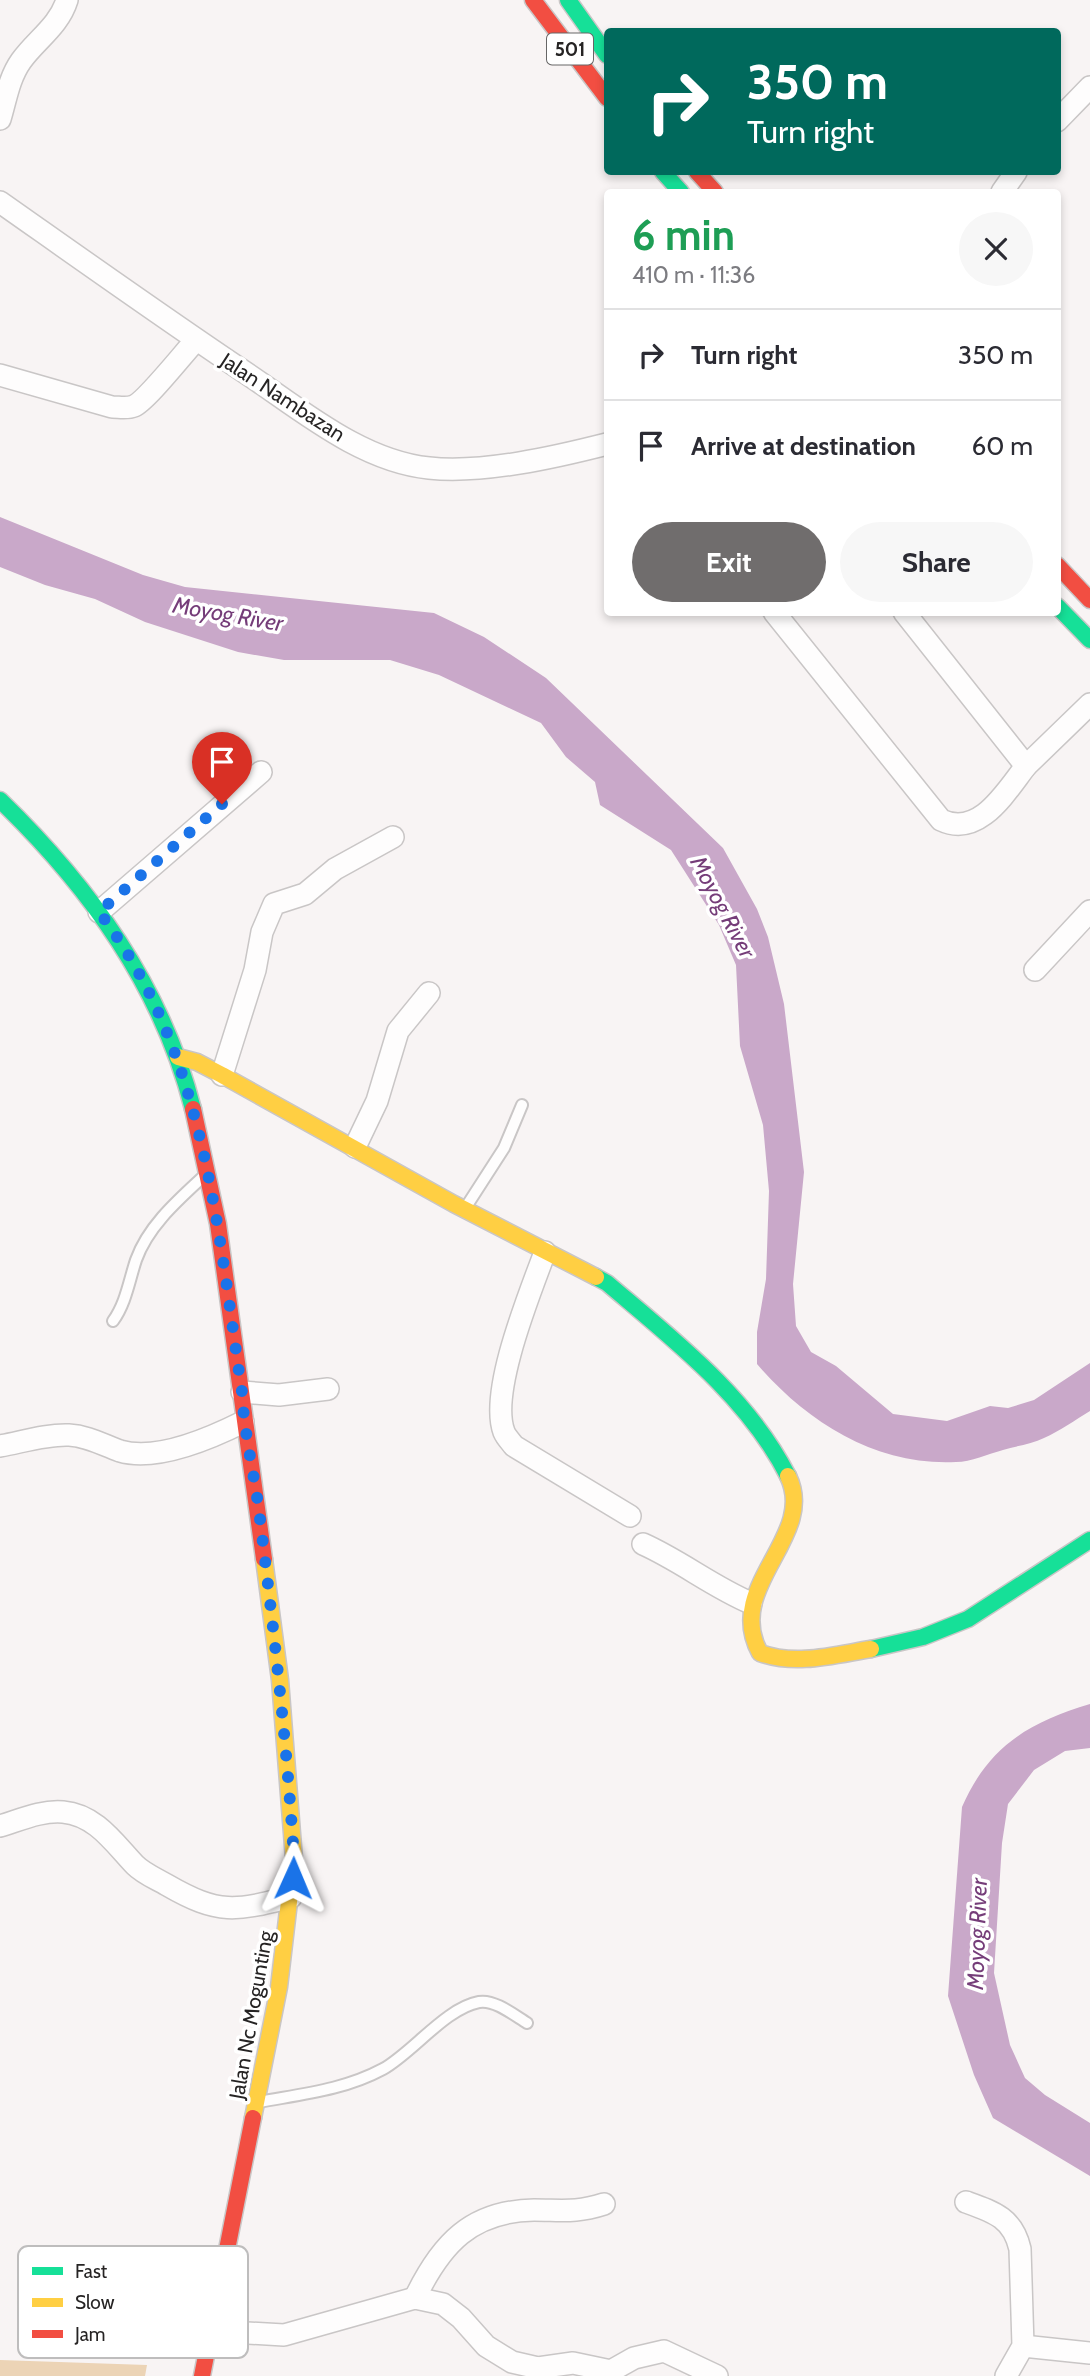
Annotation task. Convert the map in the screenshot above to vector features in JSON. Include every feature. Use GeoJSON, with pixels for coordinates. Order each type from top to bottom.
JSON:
{"type":"FeatureCollection","features":[{"type":"Feature","properties":{"kind":"street"},"geometry":{"type":"LineString","coordinates":[[0,119],[11,79],[21,61],[54,24],[67,0]]}},
{"type":"Feature","properties":{"kind":"street","name":"501"},"geometry":{"type":"LineString","coordinates":[[533,0],[604,94]]}},
{"type":"Feature","properties":{"kind":"street","name":"501"},"geometry":{"type":"LineString","coordinates":[[568,0],[604,51]]}},
{"type":"Feature","properties":{"kind":"street"},"geometry":{"type":"LineString","coordinates":[[1061,117],[1090,87]]}},
{"type":"Feature","properties":{"kind":"street"},"geometry":{"type":"LineString","coordinates":[[666,175],[678,189]]}},
{"type":"Feature","properties":{"kind":"street"},"geometry":{"type":"LineString","coordinates":[[700,175],[712,189]]}},
{"type":"Feature","properties":{"kind":"street","name":"Jalan Nambazan"},"geometry":{"type":"LineString","coordinates":[[0,202],[196,340],[365,448],[412,465],[430,468],[493,465],[604,445]]}},
{"type":"Feature","properties":{"kind":"street"},"geometry":{"type":"LineString","coordinates":[[0,375],[111,407],[131,408],[143,401],[170,366],[196,340]]}},
{"type":"Feature","properties":{"kind":"street"},"geometry":{"type":"LineString","coordinates":[[1061,569],[1090,600]]}},
{"type":"Feature","properties":{"kind":"street"},"geometry":{"type":"LineString","coordinates":[[1061,610],[1090,640]]}},
{"type":"Feature","properties":{"kind":"street"},"geometry":{"type":"LineString","coordinates":[[777,616],[941,820],[954,826],[971,824],[988,811],[1026,766],[1090,704]]}},
{"type":"Feature","properties":{"kind":"street"},"geometry":{"type":"LineString","coordinates":[[907,616],[1026,766]]}},
{"type":"Feature","properties":{"kind":"street"},"geometry":{"type":"LineString","coordinates":[[99,912],[261,772]]}},
{"type":"Feature","properties":{"kind":"street","name":"Jalan Nc Mogunting"},"geometry":{"type":"LineString","coordinates":[[0,800],[37,835],[99,912],[138,975],[178,1057],[208,1173],[242,1392],[243,1422],[258,1496],[280,1680],[294,1859],[286,1943],[229,2246]]}},
{"type":"Feature","properties":{"kind":"street"},"geometry":{"type":"LineString","coordinates":[[222,1075],[255,970],[262,932],[274,904],[305,894],[335,869],[393,837]]}},
{"type":"Feature","properties":{"kind":"street"},"geometry":{"type":"LineString","coordinates":[[1035,970],[1090,911]]}},
{"type":"Feature","properties":{"kind":"street"},"geometry":{"type":"LineString","coordinates":[[355,1147],[377,1101],[398,1031],[429,993]]}},
{"type":"Feature","properties":{"kind":"street"},"geometry":{"type":"LineString","coordinates":[[178,1057],[222,1075],[464,1210],[607,1283],[695,1359],[749,1417],[776,1453],[796,1493],[796,1505],[788,1534],[751,1604],[751,1634],[754,1647],[760,1653],[771,1658],[800,1660],[846,1653],[948,1628],[1086,1548]]}},
{"type":"Feature","properties":{"kind":"street"},"geometry":{"type":"LineString","coordinates":[[545,1252],[509,1358],[502,1406],[504,1433],[514,1446],[630,1516]]}},
{"type":"Feature","properties":{"kind":"street"},"geometry":{"type":"LineString","coordinates":[[242,1392],[279,1395],[328,1389]]}},
{"type":"Feature","properties":{"kind":"street"},"geometry":{"type":"LineString","coordinates":[[0,1446],[67,1434],[89,1438],[121,1451],[143,1454],[204,1441],[243,1422]]}},
{"type":"Feature","properties":{"kind":"street"},"geometry":{"type":"LineString","coordinates":[[643,1544],[664,1554],[724,1592],[751,1604]]}},
{"type":"Feature","properties":{"kind":"street"},"geometry":{"type":"LineString","coordinates":[[0,1826],[45,1813],[72,1814],[99,1826],[139,1869],[190,1898],[218,1908],[246,1909],[291,1897]]}},
{"type":"Feature","properties":{"kind":"street"},"geometry":{"type":"LineString","coordinates":[[966,2202],[1005,2218],[1017,2236],[1024,2305],[1023,2346],[1006,2376]]}},
{"type":"Feature","properties":{"kind":"street"},"geometry":{"type":"LineString","coordinates":[[415,2298],[428,2272],[464,2229],[482,2220],[531,2210],[582,2212],[604,2204]]}},
{"type":"Feature","properties":{"kind":"street"},"geometry":{"type":"LineString","coordinates":[[248,2333],[284,2335],[301,2332],[415,2298],[443,2304],[461,2318],[486,2346],[512,2362],[538,2368],[573,2363],[611,2371],[634,2358],[664,2351],[717,2376]]}},
{"type":"Feature","properties":{"kind":"street"},"geometry":{"type":"LineString","coordinates":[[1023,2346],[1090,2353]]}},
{"type":"Feature","properties":{"kind":"street","name":"Jalan Nc Mogunting"},"geometry":{"type":"LineString","coordinates":[[202,2376],[206,2358]]}},
{"type":"Feature","properties":{"kind":"lane"},"geometry":{"type":"LineString","coordinates":[[464,1210],[504,1148],[522,1105]]}},
{"type":"Feature","properties":{"kind":"lane"},"geometry":{"type":"LineString","coordinates":[[113,1321],[122,1308],[145,1240],[168,1209],[208,1173]]}},
{"type":"Feature","properties":{"kind":"lane"},"geometry":{"type":"LineString","coordinates":[[257,2102],[346,2086],[386,2067],[465,2007],[481,2001],[504,2009],[527,2023]]}},
{"type":"Feature","properties":{"kind":"shaded area"},"geometry":{"type":"Polygon","coordinates":[[[0,2360],[147,2365],[145,2376],[0,2376],[0,2360]]]}},
{"type":"Feature","properties":{"kind":"water","name":"Moyog River"},"geometry":{"type":"Polygon","coordinates":[[[0,517],[143,575],[185,587],[434,613],[484,637],[546,678],[723,848],[757,909],[768,937],[784,1004],[804,1172],[793,1284],[796,1326],[811,1352],[836,1366],[893,1414],[947,1421],[990,1406],[1008,1408],[1034,1400],[1090,1363],[1090,1411],[1034,1442],[968,1461],[927,1461],[898,1457],[871,1448],[821,1422],[777,1385],[757,1364],[757,1332],[766,1279],[769,1191],[763,1125],[740,1046],[736,965],[719,925],[671,850],[600,805],[595,782],[566,757],[541,723],[439,675],[390,660],[284,660],[238,652],[145,622],[95,599],[45,585],[0,567],[0,517]]]}},
{"type":"Feature","properties":{"kind":"water","name":"Moyog River"},"geometry":{"type":"Polygon","coordinates":[[[1090,1704],[1090,1748],[1065,1751],[1034,1770],[1008,1804],[1002,1843],[994,1973],[1010,2045],[1025,2078],[1045,2095],[1090,2123],[1090,2176],[993,2118],[974,2075],[948,1996],[962,1807],[972,1786],[984,1768],[1013,1740],[1048,1719],[1090,1704]]]}},
{"type":"Feature","properties":{"kind":"traffic: fast"},"geometry":{"type":"LineString","coordinates":[[568,0],[604,51]]}},
{"type":"Feature","properties":{"kind":"traffic: fast"},"geometry":{"type":"LineString","coordinates":[[666,175],[678,189]]}},
{"type":"Feature","properties":{"kind":"traffic: fast"},"geometry":{"type":"LineString","coordinates":[[1061,610],[1090,640]]}},
{"type":"Feature","properties":{"kind":"traffic: fast"},"geometry":{"type":"LineString","coordinates":[[0,800],[64,868],[119,941],[162,1021],[193,1109]]}},
{"type":"Feature","properties":{"kind":"traffic: fast"},"geometry":{"type":"LineString","coordinates":[[596,1277],[607,1283],[708,1371],[752,1421],[788,1476]]}},
{"type":"Feature","properties":{"kind":"traffic: fast"},"geometry":{"type":"LineString","coordinates":[[871,1649],[923,1637],[968,1619],[1090,1540]]}},
{"type":"Feature","properties":{"kind":"traffic: slow"},"geometry":{"type":"LineString","coordinates":[[178,1057],[197,1062],[222,1075],[454,1204],[596,1277]]}},
{"type":"Feature","properties":{"kind":"traffic: slow"},"geometry":{"type":"LineString","coordinates":[[788,1476],[794,1498],[791,1520],[753,1606],[752,1629],[760,1653],[801,1659],[871,1649]]}},
{"type":"Feature","properties":{"kind":"traffic: slow"},"geometry":{"type":"LineString","coordinates":[[253,2118],[279,1987],[294,1859],[280,1680],[264,1559]]}},
{"type":"Feature","properties":{"kind":"traffic: jam"},"geometry":{"type":"LineString","coordinates":[[533,0],[604,94]]}},
{"type":"Feature","properties":{"kind":"traffic: jam"},"geometry":{"type":"LineString","coordinates":[[700,175],[712,189]]}},
{"type":"Feature","properties":{"kind":"traffic: jam"},"geometry":{"type":"LineString","coordinates":[[1061,569],[1090,600]]}},
{"type":"Feature","properties":{"kind":"traffic: jam"},"geometry":{"type":"LineString","coordinates":[[193,1109],[218,1224],[264,1559]]}},
{"type":"Feature","properties":{"kind":"traffic: jam"},"geometry":{"type":"LineString","coordinates":[[228,2246],[253,2118]]}},
{"type":"Feature","properties":{"kind":"traffic: jam"},"geometry":{"type":"LineString","coordinates":[[202,2376],[206,2358]]}},
{"type":"Feature","properties":{"kind":"route"},"geometry":{"type":"LineString","coordinates":[[222,804],[99,912],[138,975],[178,1057],[208,1173],[221,1242],[242,1392],[243,1422],[258,1496],[280,1680],[291,1811],[293,1878]]}}]}
